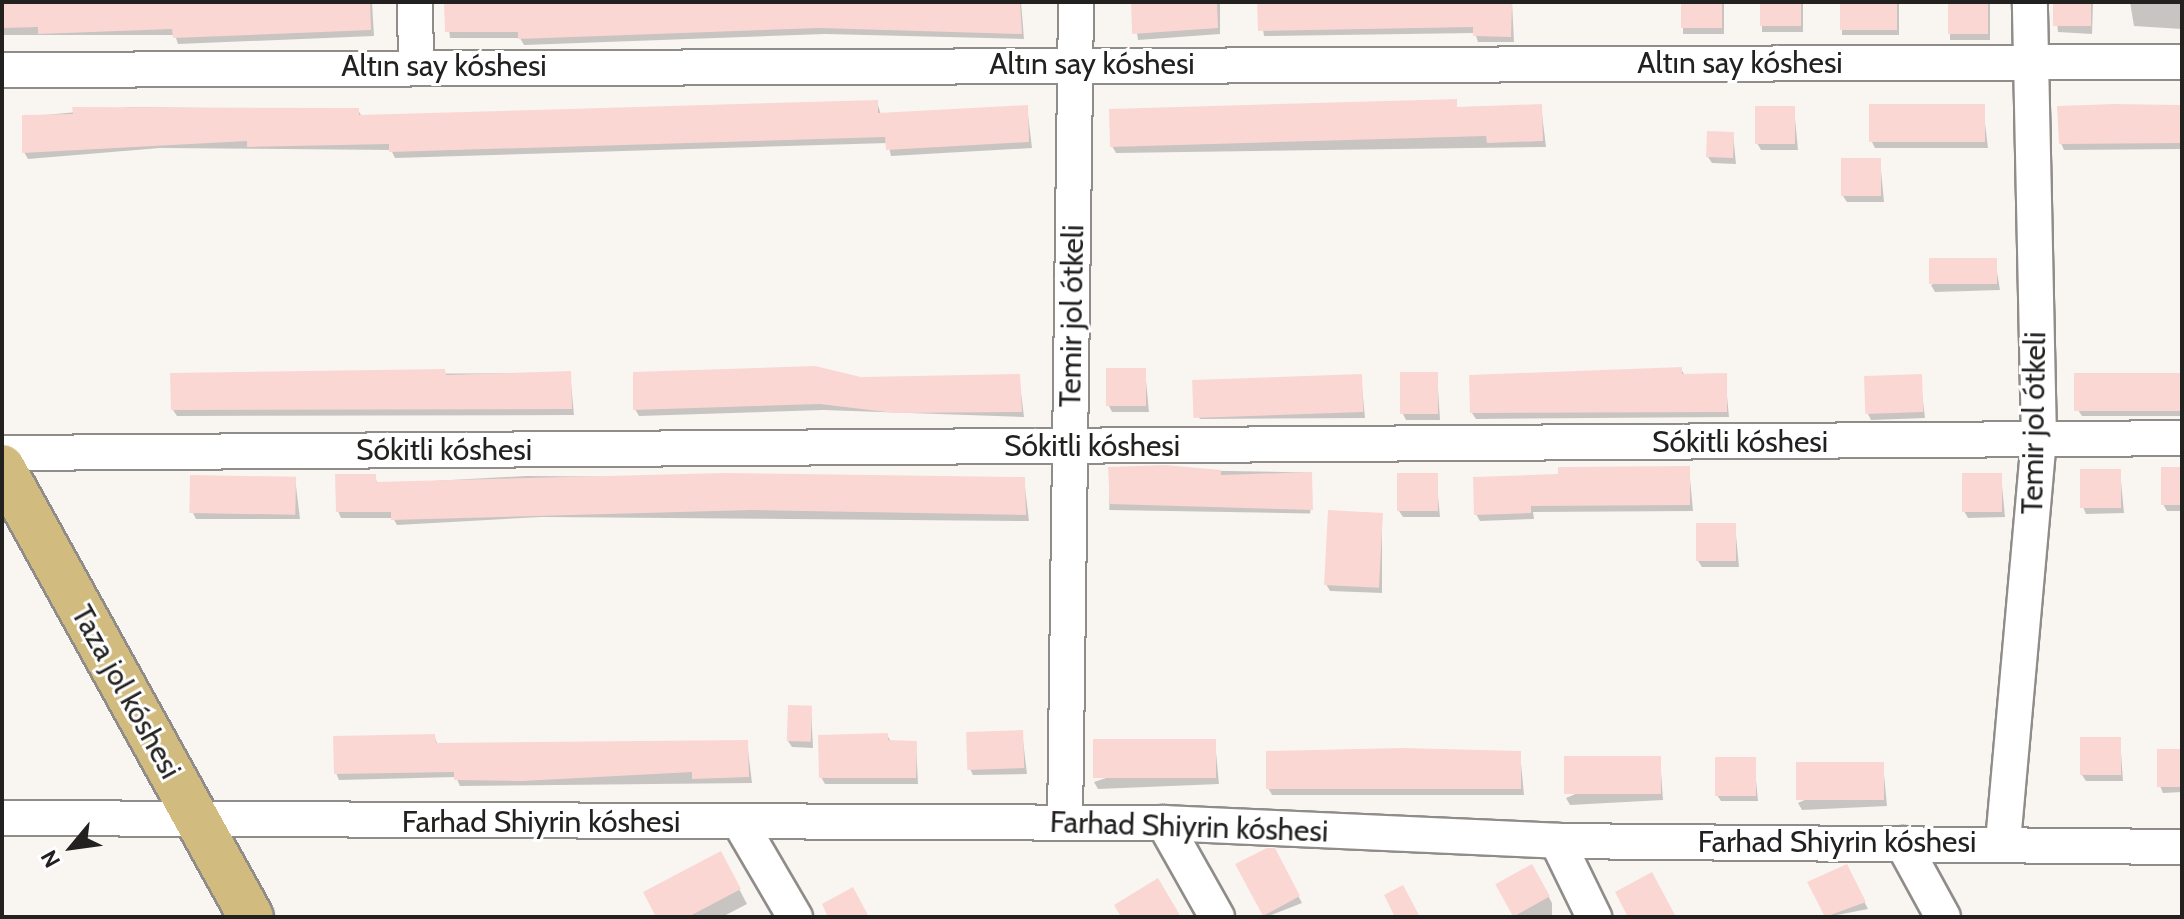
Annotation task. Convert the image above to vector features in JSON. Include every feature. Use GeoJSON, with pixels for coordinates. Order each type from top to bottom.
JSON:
{"type":"FeatureCollection","features":[{"type":"Feature","properties":{"kind":"main road","name":"Taza jol kóshesi"},"geometry":{"type":"LineString","coordinates":[[2,467],[251,917]]}},
{"type":"Feature","properties":{"kind":"street"},"geometry":{"type":"LineString","coordinates":[[415,2],[416,66]]}},
{"type":"Feature","properties":{"kind":"street","name":"Temir jol ótkeli"},"geometry":{"type":"LineString","coordinates":[[1065,823],[1076,2]]}},
{"type":"Feature","properties":{"kind":"street","name":"Temir jol ótkeli"},"geometry":{"type":"LineString","coordinates":[[2003,842],[2039,440],[2030,2]]}},
{"type":"Feature","properties":{"kind":"street","name":"Altın say kóshesi"},"geometry":{"type":"LineString","coordinates":[[2,70],[1076,63],[2182,62]]}},
{"type":"Feature","properties":{"kind":"street","name":"Sókitli kóshesi"},"geometry":{"type":"LineString","coordinates":[[2,453],[2182,438]]}},
{"type":"Feature","properties":{"kind":"street","name":"Farhad Shiyrin kóshesi"},"geometry":{"type":"LineString","coordinates":[[2,818],[1164,823],[1557,841],[2003,842],[2182,847]]}},
{"type":"Feature","properties":{"kind":"street"},"geometry":{"type":"LineString","coordinates":[[740,823],[795,917]]}},
{"type":"Feature","properties":{"kind":"street"},"geometry":{"type":"LineString","coordinates":[[1164,823],[1217,917]]}},
{"type":"Feature","properties":{"kind":"street"},"geometry":{"type":"LineString","coordinates":[[1557,841],[1594,917]]}},
{"type":"Feature","properties":{"kind":"street"},"geometry":{"type":"LineString","coordinates":[[1903,844],[1943,917]]}},
{"type":"Feature","properties":{"kind":"building"},"geometry":{"type":"Polygon","coordinates":[[[2,2],[370,2],[371,30],[173,38],[172,29],[38,34],[38,27],[2,28],[2,2]]]}},
{"type":"Feature","properties":{"kind":"building"},"geometry":{"type":"Polygon","coordinates":[[[444,2],[1020,2],[1022,34],[820,28],[518,39],[518,32],[445,32],[444,2]]]}},
{"type":"Feature","properties":{"kind":"building"},"geometry":{"type":"Polygon","coordinates":[[[1131,2],[1217,2],[1218,28],[1132,34],[1131,2]]]}},
{"type":"Feature","properties":{"kind":"building"},"geometry":{"type":"Polygon","coordinates":[[[1257,2],[1512,2],[1511,37],[1473,36],[1473,27],[1258,31],[1257,2]]]}},
{"type":"Feature","properties":{"kind":"building"},"geometry":{"type":"Polygon","coordinates":[[[1681,2],[1722,2],[1722,28],[1681,28],[1681,2]]]}},
{"type":"Feature","properties":{"kind":"building"},"geometry":{"type":"Polygon","coordinates":[[[1760,2],[1801,2],[1801,26],[1760,26],[1760,2]]]}},
{"type":"Feature","properties":{"kind":"building"},"geometry":{"type":"Polygon","coordinates":[[[1840,2],[1897,2],[1897,30],[1840,30],[1840,2]]]}},
{"type":"Feature","properties":{"kind":"building"},"geometry":{"type":"Polygon","coordinates":[[[1948,2],[1988,2],[1988,34],[1948,34],[1948,2]]]}},
{"type":"Feature","properties":{"kind":"building"},"geometry":{"type":"Polygon","coordinates":[[[2053,2],[2091,2],[2091,26],[2053,26],[2053,2]]]}},
{"type":"Feature","properties":{"kind":"building"},"geometry":{"type":"Polygon","coordinates":[[[1457,99],[1457,107],[1542,104],[1543,141],[1487,143],[1486,136],[1110,147],[1109,109],[1457,99]]]}},
{"type":"Feature","properties":{"kind":"building"},"geometry":{"type":"Polygon","coordinates":[[[878,100],[878,113],[1028,105],[1029,142],[886,150],[885,137],[389,152],[389,144],[247,147],[247,141],[22,153],[22,115],[73,114],[72,107],[359,108],[359,115],[878,100]]]}},
{"type":"Feature","properties":{"kind":"building"},"geometry":{"type":"Polygon","coordinates":[[[1869,104],[1985,104],[1985,142],[1869,142],[1869,104]]]}},
{"type":"Feature","properties":{"kind":"building"},"geometry":{"type":"Polygon","coordinates":[[[2182,105],[2182,143],[2059,144],[2057,106],[2182,105]]]}},
{"type":"Feature","properties":{"kind":"building"},"geometry":{"type":"Polygon","coordinates":[[[1755,106],[1795,106],[1795,144],[1755,144],[1755,106]]]}},
{"type":"Feature","properties":{"kind":"building"},"geometry":{"type":"Polygon","coordinates":[[[1707,131],[1734,132],[1733,158],[1706,157],[1707,131]]]}},
{"type":"Feature","properties":{"kind":"building"},"geometry":{"type":"Polygon","coordinates":[[[1841,158],[1881,158],[1881,196],[1841,196],[1841,158]]]}},
{"type":"Feature","properties":{"kind":"building"},"geometry":{"type":"Polygon","coordinates":[[[1929,258],[1997,258],[1997,284],[1929,284],[1929,258]]]}},
{"type":"Feature","properties":{"kind":"building"},"geometry":{"type":"Polygon","coordinates":[[[815,366],[861,377],[1020,374],[1022,412],[895,413],[820,404],[633,410],[633,372],[815,366]]]}},
{"type":"Feature","properties":{"kind":"building"},"geometry":{"type":"Polygon","coordinates":[[[1682,367],[1682,374],[1727,373],[1727,412],[1470,413],[1469,375],[1682,367]]]}},
{"type":"Feature","properties":{"kind":"building"},"geometry":{"type":"Polygon","coordinates":[[[1106,368],[1146,368],[1146,406],[1106,406],[1106,368]]]}},
{"type":"Feature","properties":{"kind":"building"},"geometry":{"type":"Polygon","coordinates":[[[445,369],[446,375],[571,371],[572,409],[171,410],[170,373],[445,369]]]}},
{"type":"Feature","properties":{"kind":"building"},"geometry":{"type":"Polygon","coordinates":[[[1400,372],[1438,372],[1438,414],[1400,414],[1400,372]]]}},
{"type":"Feature","properties":{"kind":"building"},"geometry":{"type":"Polygon","coordinates":[[[2074,373],[2182,373],[2182,411],[2074,411],[2074,373]]]}},
{"type":"Feature","properties":{"kind":"building"},"geometry":{"type":"Polygon","coordinates":[[[1362,374],[1363,412],[1193,418],[1192,380],[1362,374]]]}},
{"type":"Feature","properties":{"kind":"building"},"geometry":{"type":"Polygon","coordinates":[[[1922,374],[1923,412],[1865,414],[1864,376],[1922,374]]]}},
{"type":"Feature","properties":{"kind":"building"},"geometry":{"type":"Polygon","coordinates":[[[1165,465],[1221,470],[1221,475],[1312,472],[1313,510],[1110,504],[1108,467],[1165,465]]]}},
{"type":"Feature","properties":{"kind":"building"},"geometry":{"type":"Polygon","coordinates":[[[1690,466],[1690,505],[1531,506],[1531,513],[1474,515],[1473,477],[1558,474],[1558,467],[1690,466]]]}},
{"type":"Feature","properties":{"kind":"building"},"geometry":{"type":"Polygon","coordinates":[[[2161,467],[2182,467],[2182,505],[2161,505],[2161,467]]]}},
{"type":"Feature","properties":{"kind":"building"},"geometry":{"type":"Polygon","coordinates":[[[2080,469],[2121,469],[2121,508],[2080,508],[2080,469]]]}},
{"type":"Feature","properties":{"kind":"building"},"geometry":{"type":"Polygon","coordinates":[[[724,473],[1025,477],[1026,515],[752,510],[391,520],[391,512],[336,512],[335,474],[376,474],[376,482],[724,473]]]}},
{"type":"Feature","properties":{"kind":"building"},"geometry":{"type":"Polygon","coordinates":[[[1397,473],[1438,473],[1438,511],[1397,511],[1397,473]]]}},
{"type":"Feature","properties":{"kind":"building"},"geometry":{"type":"Polygon","coordinates":[[[1962,473],[2002,473],[2002,512],[1962,512],[1962,473]]]}},
{"type":"Feature","properties":{"kind":"building"},"geometry":{"type":"Polygon","coordinates":[[[190,475],[296,477],[295,515],[189,513],[190,475]]]}},
{"type":"Feature","properties":{"kind":"building"},"geometry":{"type":"Polygon","coordinates":[[[1328,510],[1383,513],[1379,588],[1324,585],[1328,510]]]}},
{"type":"Feature","properties":{"kind":"building"},"geometry":{"type":"Polygon","coordinates":[[[1696,523],[1736,523],[1736,561],[1696,561],[1696,523]]]}},
{"type":"Feature","properties":{"kind":"building"},"geometry":{"type":"Polygon","coordinates":[[[788,705],[812,706],[811,742],[787,741],[788,705]]]}},
{"type":"Feature","properties":{"kind":"building"},"geometry":{"type":"Polygon","coordinates":[[[1023,730],[1024,768],[967,770],[966,732],[1023,730]]]}},
{"type":"Feature","properties":{"kind":"building"},"geometry":{"type":"Polygon","coordinates":[[[888,733],[888,740],[917,741],[916,778],[819,778],[818,735],[888,733]]]}},
{"type":"Feature","properties":{"kind":"building"},"geometry":{"type":"Polygon","coordinates":[[[435,734],[436,743],[748,740],[749,777],[692,779],[692,772],[522,781],[454,780],[454,772],[334,774],[333,736],[435,734]]]}},
{"type":"Feature","properties":{"kind":"building"},"geometry":{"type":"Polygon","coordinates":[[[2080,737],[2121,737],[2121,775],[2080,775],[2080,737]]]}},
{"type":"Feature","properties":{"kind":"building"},"geometry":{"type":"Polygon","coordinates":[[[1093,739],[1216,739],[1216,778],[1093,778],[1093,739]]]}},
{"type":"Feature","properties":{"kind":"building"},"geometry":{"type":"Polygon","coordinates":[[[1402,748],[1521,751],[1521,789],[1266,789],[1266,751],[1402,748]]]}},
{"type":"Feature","properties":{"kind":"building"},"geometry":{"type":"Polygon","coordinates":[[[2157,749],[2182,749],[2182,787],[2157,787],[2157,749]]]}},
{"type":"Feature","properties":{"kind":"building"},"geometry":{"type":"Polygon","coordinates":[[[1564,756],[1661,756],[1661,794],[1564,794],[1564,756]]]}},
{"type":"Feature","properties":{"kind":"building"},"geometry":{"type":"Polygon","coordinates":[[[1715,757],[1756,757],[1756,796],[1715,796],[1715,757]]]}},
{"type":"Feature","properties":{"kind":"building"},"geometry":{"type":"Polygon","coordinates":[[[1796,762],[1884,762],[1884,800],[1796,800],[1796,762]]]}},
{"type":"Feature","properties":{"kind":"building"},"geometry":{"type":"Polygon","coordinates":[[[1267,848],[1275,848],[1300,896],[1263,916],[1235,864],[1267,848]]]}},
{"type":"Feature","properties":{"kind":"building"},"geometry":{"type":"Polygon","coordinates":[[[721,851],[741,889],[688,917],[656,917],[643,892],[721,851]]]}},
{"type":"Feature","properties":{"kind":"building"},"geometry":{"type":"Polygon","coordinates":[[[1532,864],[1550,896],[1513,917],[1495,884],[1532,864]]]}},
{"type":"Feature","properties":{"kind":"building"},"geometry":{"type":"Polygon","coordinates":[[[1847,864],[1866,902],[1825,917],[1807,882],[1847,864]]]}},
{"type":"Feature","properties":{"kind":"building"},"geometry":{"type":"Polygon","coordinates":[[[1652,872],[1676,917],[1628,917],[1615,892],[1652,872]]]}},
{"type":"Feature","properties":{"kind":"building"},"geometry":{"type":"Polygon","coordinates":[[[1158,878],[1181,917],[1121,917],[1114,905],[1158,878]]]}},
{"type":"Feature","properties":{"kind":"building"},"geometry":{"type":"Polygon","coordinates":[[[1403,885],[1420,917],[1395,917],[1384,895],[1403,885]]]}},
{"type":"Feature","properties":{"kind":"building"},"geometry":{"type":"Polygon","coordinates":[[[853,887],[869,917],[828,917],[822,904],[853,887]]]}}]}
